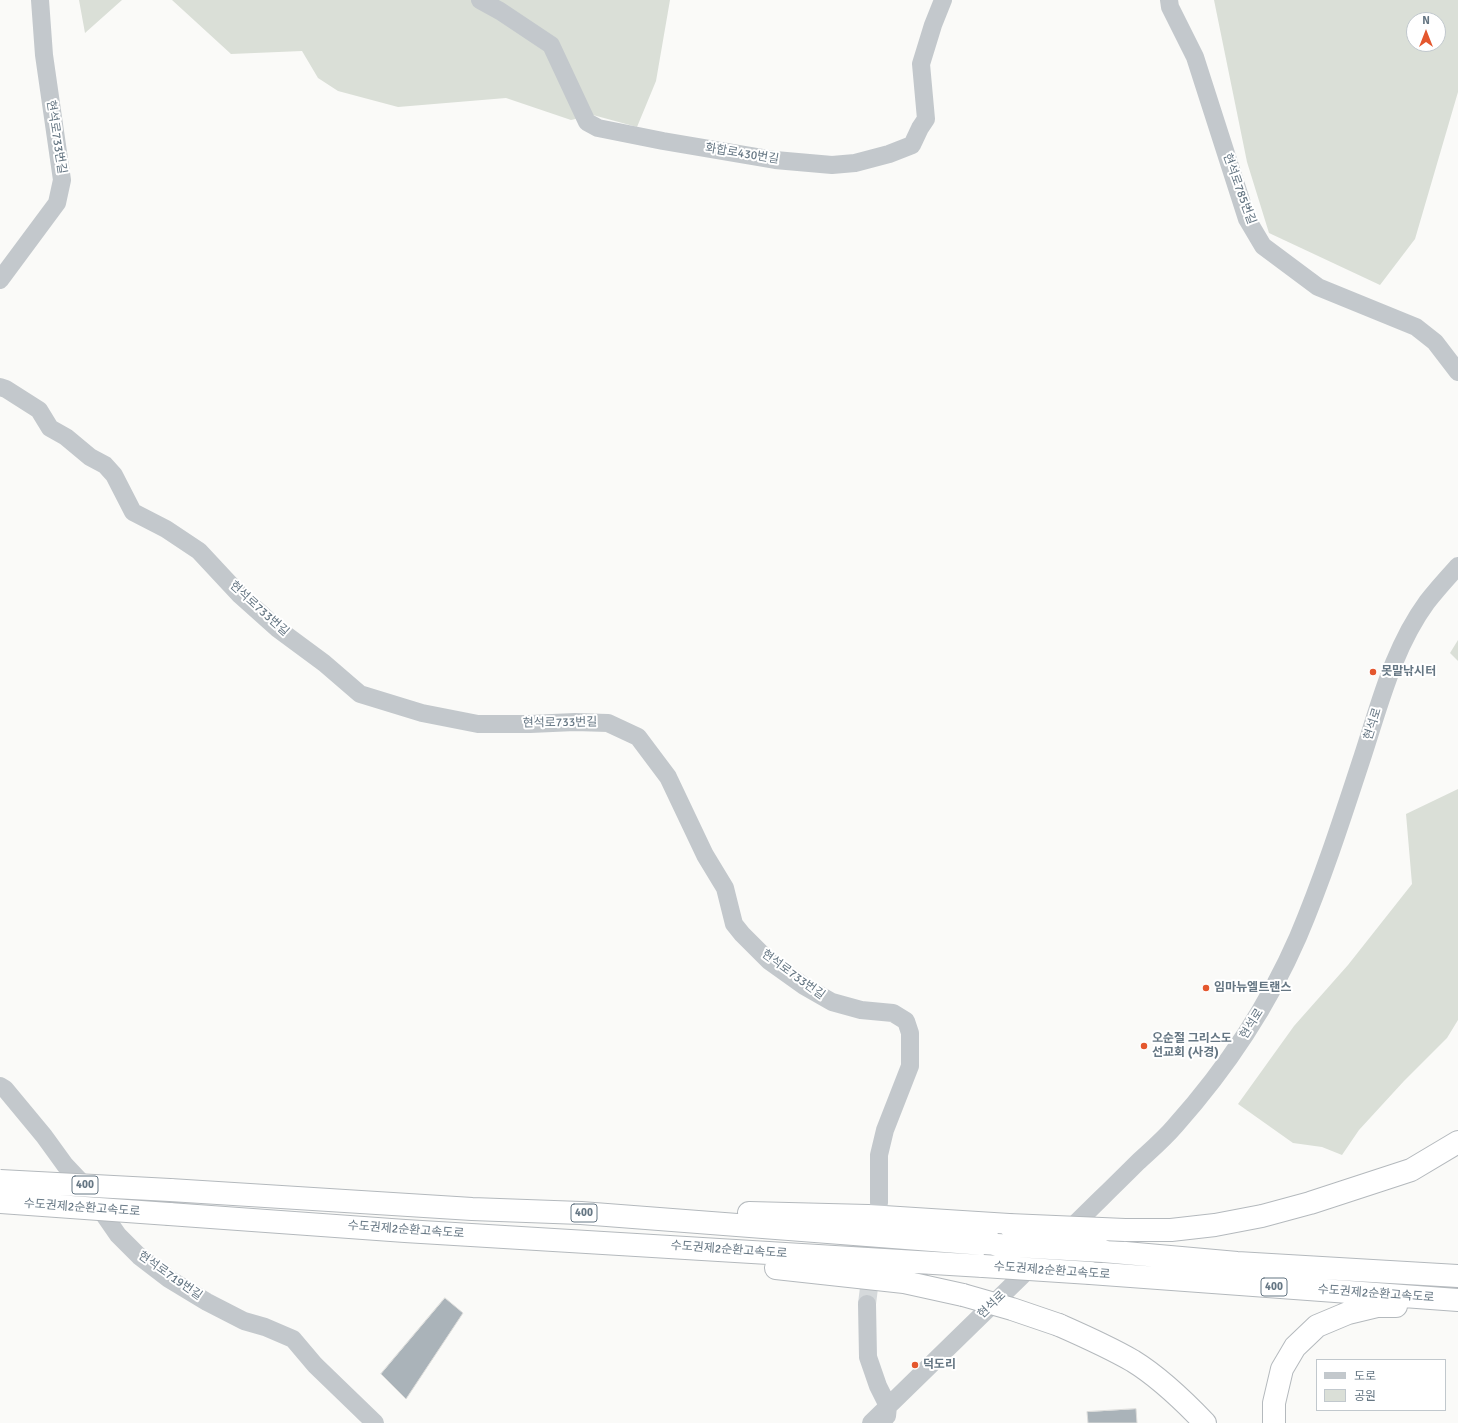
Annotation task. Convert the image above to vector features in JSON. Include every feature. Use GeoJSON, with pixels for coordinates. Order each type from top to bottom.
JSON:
{"type":"FeatureCollection","features":[{"type":"Feature","properties":{"kind":"highway"},"geometry":{"type":"LineString","coordinates":[[581,1213],[777,1213],[868,1216],[1125,1230],[1171,1230],[1215,1226],[1262,1216],[1310,1203],[1410,1170],[1458,1142]]}},
{"type":"Feature","properties":{"kind":"highway","name":"수도권제2순환고속도로"},"geometry":{"type":"LineString","coordinates":[[0,1181],[472,1209],[581,1213],[997,1245],[1103,1251],[1237,1263],[1458,1276]]}},
{"type":"Feature","properties":{"kind":"highway","name":"수도권제2순환고속도로"},"geometry":{"type":"LineString","coordinates":[[0,1202],[405,1230],[1090,1273],[1458,1300]]}},
{"type":"Feature","properties":{"kind":"highway"},"geometry":{"type":"LineString","coordinates":[[405,1230],[840,1274],[904,1282],[963,1295],[1012,1309],[1058,1325],[1105,1346],[1134,1362],[1161,1382],[1205,1423]]}},
{"type":"Feature","properties":{"kind":"highway"},"geometry":{"type":"LineString","coordinates":[[1274,1423],[1274,1403],[1282,1368],[1295,1347],[1317,1326],[1348,1313],[1377,1306],[1458,1306]]}},
{"type":"Feature","properties":{"kind":"street","name":"현석로733번길"},"geometry":{"type":"LineString","coordinates":[[0,280],[57,203],[62,180],[44,55],[40,0]]}},
{"type":"Feature","properties":{"kind":"street","name":"화합로430번길"},"geometry":{"type":"LineString","coordinates":[[480,0],[500,11],[551,45],[587,122],[598,128],[663,141],[775,160],[832,165],[855,163],[889,154],[912,145],[920,128],[926,120],[922,64],[933,25],[943,0]]}},
{"type":"Feature","properties":{"kind":"street","name":"현석로785번길"},"geometry":{"type":"LineString","coordinates":[[1169,0],[1170,7],[1195,57],[1247,219],[1263,246],[1318,287],[1416,327],[1435,342],[1458,372]]}},
{"type":"Feature","properties":{"kind":"street","name":"현석로733번길"},"geometry":{"type":"LineString","coordinates":[[0,387],[6,389],[39,410],[50,428],[66,438],[90,457],[105,465],[114,475],[133,512],[166,529],[199,551],[240,595],[278,629],[324,663],[360,694],[422,713],[478,724],[576,722],[608,723],[638,737],[668,777],[705,855],[725,888],[734,924],[742,934],[769,961],[804,986],[832,1002],[861,1010],[893,1013],[906,1022],[910,1032],[910,1066],[885,1130],[879,1155],[879,1203]]}},
{"type":"Feature","properties":{"kind":"street","name":"현석로"},"geometry":{"type":"LineString","coordinates":[[871,1423],[887,1414],[1174,1127],[1202,1094],[1240,1044],[1267,999],[1298,937],[1338,830],[1378,706],[1402,646],[1427,602],[1458,566]]}},
{"type":"Feature","properties":{"kind":"street","name":"현석로719번길"},"geometry":{"type":"LineString","coordinates":[[0,1086],[5,1089],[44,1136],[65,1165],[82,1183],[118,1235],[139,1256],[169,1278],[207,1302],[244,1321],[265,1327],[293,1339],[315,1365],[376,1423]]}},
{"type":"Feature","properties":{"kind":"street"},"geometry":{"type":"LineString","coordinates":[[867,1304],[868,1357],[887,1414]]}},
{"type":"Feature","properties":{"kind":"green space"},"geometry":{"type":"Polygon","coordinates":[[[79,0],[122,0],[85,33],[79,0]]]}},
{"type":"Feature","properties":{"kind":"green space"},"geometry":{"type":"Polygon","coordinates":[[[172,0],[670,0],[656,81],[637,127],[593,115],[571,120],[506,98],[398,107],[338,91],[318,78],[302,51],[231,54],[172,0]]]}},
{"type":"Feature","properties":{"kind":"green space"},"geometry":{"type":"Polygon","coordinates":[[[1214,0],[1458,0],[1458,92],[1415,239],[1380,285],[1269,233],[1247,162],[1214,0]]]}},
{"type":"Feature","properties":{"kind":"green space"},"geometry":{"type":"Polygon","coordinates":[[[1458,640],[1458,661],[1450,653],[1458,640]]]}},
{"type":"Feature","properties":{"kind":"green space"},"geometry":{"type":"Polygon","coordinates":[[[1458,789],[1458,1020],[1447,1038],[1404,1081],[1359,1130],[1342,1155],[1322,1147],[1293,1143],[1238,1104],[1294,1026],[1348,965],[1412,884],[1406,814],[1458,789]]]}},
{"type":"Feature","properties":{"kind":"building"},"geometry":{"type":"Polygon","coordinates":[[[445,1298],[463,1313],[406,1399],[381,1374],[445,1298]]]}},
{"type":"Feature","properties":{"kind":"building"},"geometry":{"type":"Polygon","coordinates":[[[1136,1409],[1137,1423],[1088,1423],[1087,1412],[1136,1409]]]}},
{"type":"Feature","properties":{"kind":"tunnel"},"geometry":{"type":"LineString","coordinates":[[867,1304],[877,1222]]}},
{"type":"Feature","properties":{"kind":"place","name":"못말낚시터"},"geometry":{"type":"Point","coordinates":[1373,672]}},
{"type":"Feature","properties":{"kind":"place","name":"임마뉴엘트랜스"},"geometry":{"type":"Point","coordinates":[1206,988]}},
{"type":"Feature","properties":{"kind":"place","name":"오순절 그리스도 선교회 (사경)"},"geometry":{"type":"Point","coordinates":[1144,1046]}},
{"type":"Feature","properties":{"kind":"place","name":"덕도리"},"geometry":{"type":"Point","coordinates":[915,1365]}}]}
